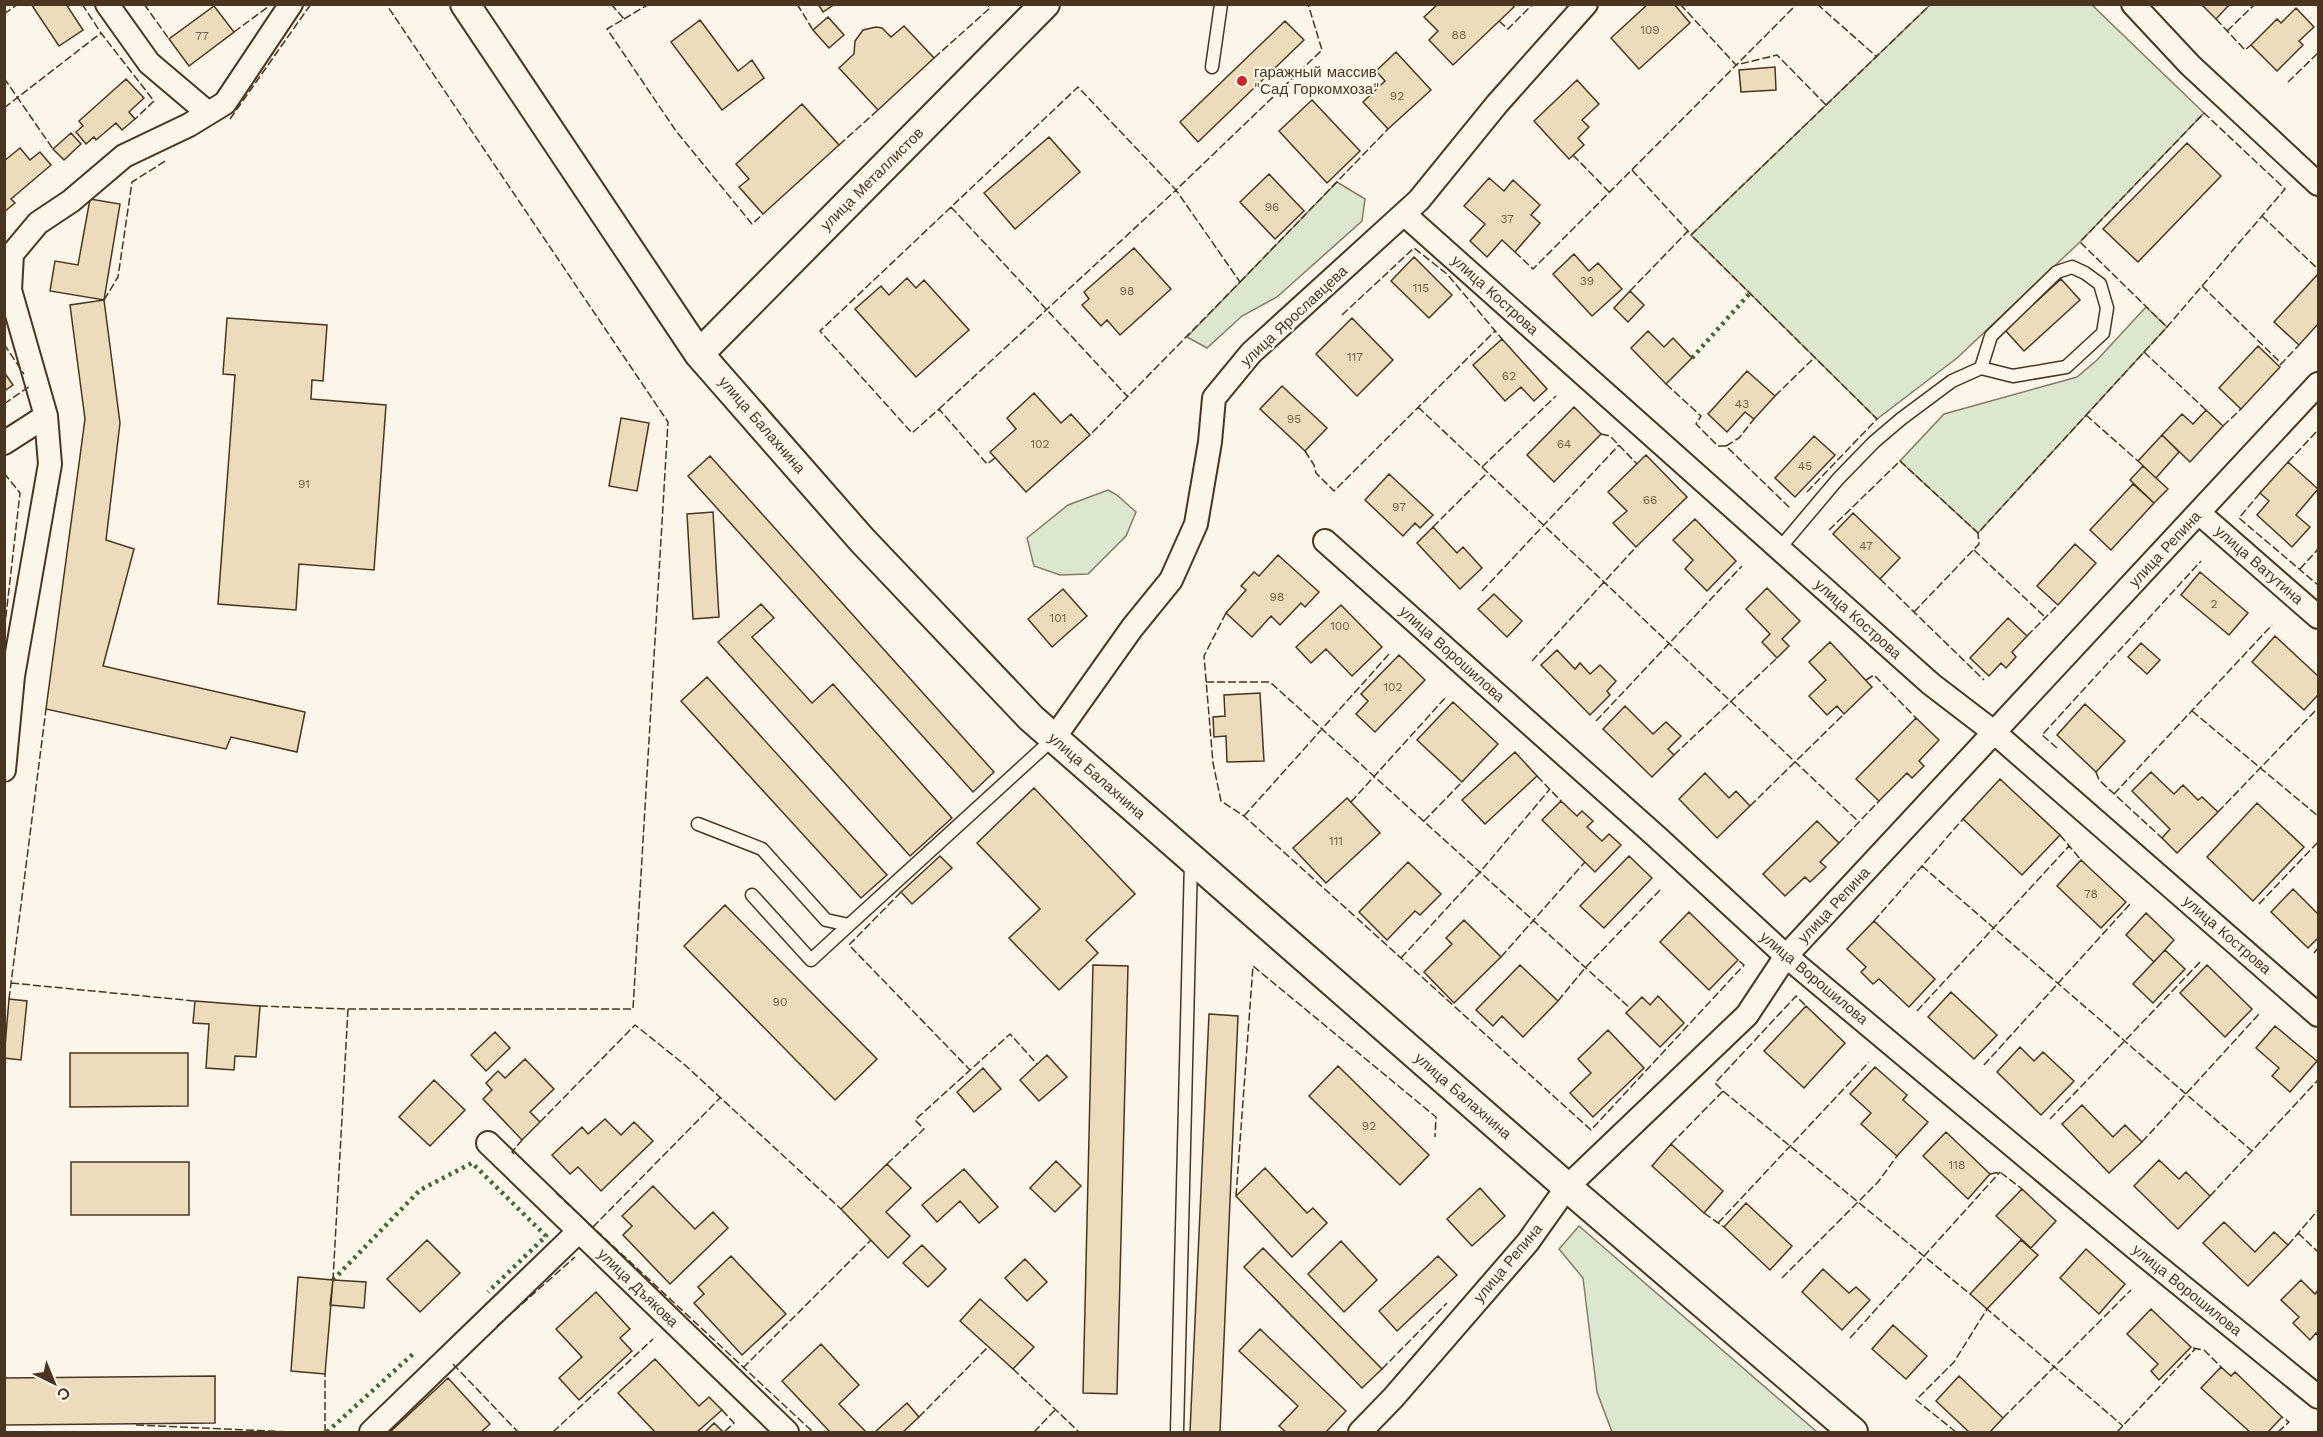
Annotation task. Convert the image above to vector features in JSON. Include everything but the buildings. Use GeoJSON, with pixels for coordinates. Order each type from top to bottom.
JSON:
{"type":"FeatureCollection","features":[{"type":"Feature","properties":{"kind":"street"},"geometry":{"type":"LineString","coordinates":[[107,4],[148,63],[208,113]]}},
{"type":"Feature","properties":{"kind":"street"},"geometry":{"type":"LineString","coordinates":[[4,770],[13,676],[50,464],[46,416],[10,290],[8,257],[38,223],[71,201],[124,156],[189,125],[225,103],[291,4]]}},
{"type":"Feature","properties":{"kind":"street","name":"улица Балахнина"},"geometry":{"type":"LineString","coordinates":[[465,4],[699,354],[862,540],[1031,718],[1567,1187],[1853,1432]]}},
{"type":"Feature","properties":{"kind":"street","name":"улица Металлистов"},"geometry":{"type":"LineString","coordinates":[[699,354],[1045,4]]}},
{"type":"Feature","properties":{"kind":"street","name":"улица Ярославцева"},"geometry":{"type":"LineString","coordinates":[[1054,738],[1132,628],[1171,580],[1196,524],[1210,442],[1214,398],[1251,353],[1419,200],[1497,104],[1586,4]]}},
{"type":"Feature","properties":{"kind":"street"},"geometry":{"type":"LineString","coordinates":[[2133,4],[2190,65],[2319,184]]}},
{"type":"Feature","properties":{"kind":"street","name":"улица Кострова"},"geometry":{"type":"LineString","coordinates":[[1404,214],[1931,684],[1995,733],[2319,1015]]}},
{"type":"Feature","properties":{"kind":"street","name":"улица Репина"},"geometry":{"type":"LineString","coordinates":[[1360,1432],[1393,1398],[1528,1242],[1567,1187],[1747,1015],[1786,957],[2319,384]]}},
{"type":"Feature","properties":{"kind":"street"},"geometry":{"type":"LineString","coordinates":[[4,443],[46,416]]}},
{"type":"Feature","properties":{"kind":"street","name":"улица Ватутина"},"geometry":{"type":"LineString","coordinates":[[2199,513],[2319,617]]}},
{"type":"Feature","properties":{"kind":"street","name":"улица Ворошилова"},"geometry":{"type":"LineString","coordinates":[[1325,541],[1658,838],[1786,957],[2134,1247],[2319,1397]]}},
{"type":"Feature","properties":{"kind":"street","name":"улица Дъякова"},"geometry":{"type":"LineString","coordinates":[[488,1143],[787,1432]]}},
{"type":"Feature","properties":{"kind":"street"},"geometry":{"type":"LineString","coordinates":[[371,1432],[579,1231]]}},
{"type":"Feature","properties":{"kind":"lane"},"geometry":{"type":"LineString","coordinates":[[1212,68],[1221,4]]}},
{"type":"Feature","properties":{"kind":"lane"},"geometry":{"type":"LineString","coordinates":[[1779,549],[1838,479],[1874,442],[1952,381],[1981,368],[2013,376],[2066,367],[2103,333],[2107,308],[2100,284],[2072,267],[2057,272],[1991,336],[1981,368]]}},
{"type":"Feature","properties":{"kind":"lane"},"geometry":{"type":"LineString","coordinates":[[752,895],[811,960],[1054,738]]}},
{"type":"Feature","properties":{"kind":"lane"},"geometry":{"type":"LineString","coordinates":[[698,824],[762,849],[826,920],[849,925]]}},
{"type":"Feature","properties":{"kind":"lane"},"geometry":{"type":"LineString","coordinates":[[1177,1432],[1191,858]]}},
{"type":"Feature","properties":{"kind":"green space"},"geometry":{"type":"Polygon","coordinates":[[[1931,4],[2092,5],[2204,113],[2080,242],[1957,358],[1877,419],[1691,235],[1931,4]]]}},
{"type":"Feature","properties":{"kind":"green space"},"geometry":{"type":"Polygon","coordinates":[[[1337,182],[1365,199],[1362,221],[1277,297],[1242,316],[1207,348],[1187,337],[1337,182]]]}},
{"type":"Feature","properties":{"kind":"green space"},"geometry":{"type":"Polygon","coordinates":[[[2146,307],[2167,327],[1978,533],[1900,461],[1944,414],[2077,377],[2097,360],[2146,307]]]}},
{"type":"Feature","properties":{"kind":"green space"},"geometry":{"type":"Polygon","coordinates":[[[1108,490],[1136,512],[1126,536],[1088,574],[1060,575],[1034,566],[1027,538],[1068,505],[1108,490]]]}},
{"type":"Feature","properties":{"kind":"green space"},"geometry":{"type":"Polygon","coordinates":[[[1579,1226],[1817,1432],[1612,1432],[1597,1392],[1583,1278],[1559,1249],[1579,1226]]]}},
{"type":"Feature","properties":{"kind":"hedge"},"geometry":{"type":"LineString","coordinates":[[1692,358],[1750,293]]}},
{"type":"Feature","properties":{"kind":"hedge"},"geometry":{"type":"LineString","coordinates":[[333,1280],[420,1190],[472,1163],[546,1236],[488,1292]]}},
{"type":"Feature","properties":{"kind":"hedge"},"geometry":{"type":"LineString","coordinates":[[327,1432],[414,1353]]}},
{"type":"Feature","properties":{"kind":"fence"},"geometry":{"type":"LineString","coordinates":[[4,14],[18,4]]}},
{"type":"Feature","properties":{"kind":"fence"},"geometry":{"type":"LineString","coordinates":[[82,4],[101,33],[154,101],[135,119]]}},
{"type":"Feature","properties":{"kind":"fence"},"geometry":{"type":"LineString","coordinates":[[144,4],[169,39]]}},
{"type":"Feature","properties":{"kind":"fence"},"geometry":{"type":"LineString","coordinates":[[234,32],[272,4]]}},
{"type":"Feature","properties":{"kind":"fence"},"geometry":{"type":"LineString","coordinates":[[230,119],[311,4]]}},
{"type":"Feature","properties":{"kind":"fence"},"geometry":{"type":"LineString","coordinates":[[348,1009],[633,1009],[668,422],[386,4]]}},
{"type":"Feature","properties":{"kind":"fence"},"geometry":{"type":"LineString","coordinates":[[611,4],[624,19],[607,29],[676,131],[752,224],[763,214]]}},
{"type":"Feature","properties":{"kind":"fence"},"geometry":{"type":"LineString","coordinates":[[624,19],[649,4]]}},
{"type":"Feature","properties":{"kind":"fence"},"geometry":{"type":"LineString","coordinates":[[797,4],[813,30]]}},
{"type":"Feature","properties":{"kind":"fence"},"geometry":{"type":"LineString","coordinates":[[934,58],[990,8],[987,4]]}},
{"type":"Feature","properties":{"kind":"fence"},"geometry":{"type":"LineString","coordinates":[[995,458],[987,464],[939,409],[912,433],[820,331],[1078,87],[1176,190],[1322,50],[1308,4]]}},
{"type":"Feature","properties":{"kind":"fence"},"geometry":{"type":"LineString","coordinates":[[1499,21],[1508,29],[1533,4]]}},
{"type":"Feature","properties":{"kind":"fence"},"geometry":{"type":"LineString","coordinates":[[1680,4],[1736,65],[1777,55],[1826,105]]}},
{"type":"Feature","properties":{"kind":"fence"},"geometry":{"type":"LineString","coordinates":[[1515,252],[1533,269],[1797,4]]}},
{"type":"Feature","properties":{"kind":"fence"},"geometry":{"type":"LineString","coordinates":[[1817,4],[1877,57]]}},
{"type":"Feature","properties":{"kind":"fence"},"geometry":{"type":"LineString","coordinates":[[1807,492],[1877,419],[1691,235],[1931,4]]}},
{"type":"Feature","properties":{"kind":"fence"},"geometry":{"type":"LineString","coordinates":[[2227,31],[2255,4]]}},
{"type":"Feature","properties":{"kind":"fence"},"geometry":{"type":"LineString","coordinates":[[2216,19],[2245,50],[2251,45]]}},
{"type":"Feature","properties":{"kind":"fence"},"geometry":{"type":"LineString","coordinates":[[4,108],[101,33]]}},
{"type":"Feature","properties":{"kind":"fence"},"geometry":{"type":"LineString","coordinates":[[2288,82],[2318,53]]}},
{"type":"Feature","properties":{"kind":"fence"},"geometry":{"type":"LineString","coordinates":[[4,78],[53,149]]}},
{"type":"Feature","properties":{"kind":"fence"},"geometry":{"type":"LineString","coordinates":[[839,145],[878,110]]}},
{"type":"Feature","properties":{"kind":"fence"},"geometry":{"type":"LineString","coordinates":[[1829,530],[1900,461],[1978,533],[2167,327],[2285,189],[2204,113],[2080,242],[2167,327]]}},
{"type":"Feature","properties":{"kind":"fence"},"geometry":{"type":"LineString","coordinates":[[1240,282],[1388,129]]}},
{"type":"Feature","properties":{"kind":"fence"},"geometry":{"type":"LineString","coordinates":[[1573,155],[1610,193]]}},
{"type":"Feature","properties":{"kind":"fence"},"geometry":{"type":"LineString","coordinates":[[104,300],[118,277],[132,182],[167,160]]}},
{"type":"Feature","properties":{"kind":"fence"},"geometry":{"type":"LineString","coordinates":[[1632,170],[1688,231]]}},
{"type":"Feature","properties":{"kind":"fence"},"geometry":{"type":"LineString","coordinates":[[939,409],[1176,190],[1240,282],[1090,435]]}},
{"type":"Feature","properties":{"kind":"fence"},"geometry":{"type":"LineString","coordinates":[[951,207],[1128,397]]}},
{"type":"Feature","properties":{"kind":"fence"},"geometry":{"type":"LineString","coordinates":[[2262,216],[2318,269]]}},
{"type":"Feature","properties":{"kind":"fence"},"geometry":{"type":"LineString","coordinates":[[1630,291],[1688,231],[1691,235]]}},
{"type":"Feature","properties":{"kind":"fence"},"geometry":{"type":"LineString","coordinates":[[1342,315],[1414,248],[1447,274],[1502,339]]}},
{"type":"Feature","properties":{"kind":"fence"},"geometry":{"type":"LineString","coordinates":[[2202,286],[2281,363]]}},
{"type":"Feature","properties":{"kind":"fence"},"geometry":{"type":"LineString","coordinates":[[1305,451],[1316,473],[1334,491],[1495,331]]}},
{"type":"Feature","properties":{"kind":"fence"},"geometry":{"type":"LineString","coordinates":[[4,344],[24,374]]}},
{"type":"Feature","properties":{"kind":"fence"},"geometry":{"type":"LineString","coordinates":[[2280,365],[2299,345]]}},
{"type":"Feature","properties":{"kind":"fence"},"geometry":{"type":"LineString","coordinates":[[2144,352],[2206,410]]}},
{"type":"Feature","properties":{"kind":"fence"},"geometry":{"type":"LineString","coordinates":[[1775,396],[1815,357]]}},
{"type":"Feature","properties":{"kind":"fence"},"geometry":{"type":"LineString","coordinates":[[1666,384],[1701,416],[1696,424],[1718,446],[1726,446],[1791,509]]}},
{"type":"Feature","properties":{"kind":"fence"},"geometry":{"type":"LineString","coordinates":[[4,404],[30,386]]}},
{"type":"Feature","properties":{"kind":"fence"},"geometry":{"type":"LineString","coordinates":[[1482,467],[1556,396]]}},
{"type":"Feature","properties":{"kind":"fence"},"geometry":{"type":"LineString","coordinates":[[1418,407],[1859,822]]}},
{"type":"Feature","properties":{"kind":"fence"},"geometry":{"type":"LineString","coordinates":[[2223,426],[2241,409]]}},
{"type":"Feature","properties":{"kind":"fence"},"geometry":{"type":"LineString","coordinates":[[2086,415],[2138,461]]}},
{"type":"Feature","properties":{"kind":"fence"},"geometry":{"type":"LineString","coordinates":[[1726,446],[1739,438],[1754,419]]}},
{"type":"Feature","properties":{"kind":"fence"},"geometry":{"type":"LineString","coordinates":[[2288,462],[2318,430]]}},
{"type":"Feature","properties":{"kind":"fence"},"geometry":{"type":"LineString","coordinates":[[1601,434],[1610,436],[1637,464]]}},
{"type":"Feature","properties":{"kind":"fence"},"geometry":{"type":"LineString","coordinates":[[1482,591],[1619,445]]}},
{"type":"Feature","properties":{"kind":"fence"},"geometry":{"type":"LineString","coordinates":[[1433,527],[1488,472]]}},
{"type":"Feature","properties":{"kind":"fence"},"geometry":{"type":"LineString","coordinates":[[4,473],[20,493],[4,633]]}},
{"type":"Feature","properties":{"kind":"fence"},"geometry":{"type":"LineString","coordinates":[[2260,493],[2239,518],[2318,585]]}},
{"type":"Feature","properties":{"kind":"fence"},"geometry":{"type":"LineString","coordinates":[[1914,612],[1979,544],[1978,533]]}},
{"type":"Feature","properties":{"kind":"fence"},"geometry":{"type":"LineString","coordinates":[[1532,661],[1636,547]]}},
{"type":"Feature","properties":{"kind":"fence"},"geometry":{"type":"LineString","coordinates":[[2300,569],[2318,549]]}},
{"type":"Feature","properties":{"kind":"fence"},"geometry":{"type":"LineString","coordinates":[[1974,550],[2046,618]]}},
{"type":"Feature","properties":{"kind":"fence"},"geometry":{"type":"LineString","coordinates":[[2057,748],[2042,735],[2201,561]]}},
{"type":"Feature","properties":{"kind":"fence"},"geometry":{"type":"LineString","coordinates":[[1596,721],[1742,566]]}},
{"type":"Feature","properties":{"kind":"fence"},"geometry":{"type":"LineString","coordinates":[[1880,579],[1984,680]]}},
{"type":"Feature","properties":{"kind":"fence"},"geometry":{"type":"LineString","coordinates":[[2027,636],[2058,605]]}},
{"type":"Feature","properties":{"kind":"fence"},"geometry":{"type":"LineString","coordinates":[[1226,613],[1204,656],[1213,763],[1221,801],[1244,816],[1591,1130],[1744,965],[1738,960]]}},
{"type":"Feature","properties":{"kind":"fence"},"geometry":{"type":"LineString","coordinates":[[2114,794],[2272,625]]}},
{"type":"Feature","properties":{"kind":"fence"},"geometry":{"type":"LineString","coordinates":[[1244,816],[1390,653]]}},
{"type":"Feature","properties":{"kind":"fence"},"geometry":{"type":"LineString","coordinates":[[1674,755],[1777,658]]}},
{"type":"Feature","properties":{"kind":"fence"},"geometry":{"type":"LineString","coordinates":[[1866,680],[1874,675],[1916,718]]}},
{"type":"Feature","properties":{"kind":"fence"},"geometry":{"type":"LineString","coordinates":[[1206,682],[1270,682],[1630,1008]]}},
{"type":"Feature","properties":{"kind":"fence"},"geometry":{"type":"LineString","coordinates":[[1351,802],[1446,697]]}},
{"type":"Feature","properties":{"kind":"fence"},"geometry":{"type":"LineString","coordinates":[[2218,812],[2318,708]]}},
{"type":"Feature","properties":{"kind":"fence"},"geometry":{"type":"LineString","coordinates":[[9,999],[46,709]]}},
{"type":"Feature","properties":{"kind":"fence"},"geometry":{"type":"LineString","coordinates":[[2192,711],[2318,816]]}},
{"type":"Feature","properties":{"kind":"fence"},"geometry":{"type":"LineString","coordinates":[[1750,806],[1844,714]]}},
{"type":"Feature","properties":{"kind":"fence"},"geometry":{"type":"LineString","coordinates":[[2096,772],[2099,780],[2162,838]]}},
{"type":"Feature","properties":{"kind":"fence"},"geometry":{"type":"LineString","coordinates":[[1537,776],[1561,801]]}},
{"type":"Feature","properties":{"kind":"fence"},"geometry":{"type":"LineString","coordinates":[[1424,821],[1462,782]]}},
{"type":"Feature","properties":{"kind":"fence"},"geometry":{"type":"LineString","coordinates":[[1401,958],[1480,872],[1550,789]]}},
{"type":"Feature","properties":{"kind":"fence"},"geometry":{"type":"LineString","coordinates":[[1839,843],[1879,801]]}},
{"type":"Feature","properties":{"kind":"fence"},"geometry":{"type":"LineString","coordinates":[[1874,921],[1963,819]]}},
{"type":"Feature","properties":{"kind":"fence"},"geometry":{"type":"LineString","coordinates":[[2060,835],[2081,860]]}},
{"type":"Feature","properties":{"kind":"fence"},"geometry":{"type":"LineString","coordinates":[[2259,904],[2318,842]]}},
{"type":"Feature","properties":{"kind":"fence"},"geometry":{"type":"LineString","coordinates":[[1917,1011],[2069,846]]}},
{"type":"Feature","properties":{"kind":"fence"},"geometry":{"type":"LineString","coordinates":[[1501,957],[1585,862]]}},
{"type":"Feature","properties":{"kind":"fence"},"geometry":{"type":"LineString","coordinates":[[1922,866],[2252,1151]]}},
{"type":"Feature","properties":{"kind":"fence"},"geometry":{"type":"LineString","coordinates":[[1558,1001],[1585,968],[1662,888]]}},
{"type":"Feature","properties":{"kind":"fence"},"geometry":{"type":"LineString","coordinates":[[901,892],[849,945],[970,1070]]}},
{"type":"Feature","properties":{"kind":"fence"},"geometry":{"type":"LineString","coordinates":[[1984,1065],[2130,904]]}},
{"type":"Feature","properties":{"kind":"fence"},"geometry":{"type":"LineString","coordinates":[[2314,953],[2318,948]]}},
{"type":"Feature","properties":{"kind":"fence"},"geometry":{"type":"LineString","coordinates":[[2050,1119],[2201,961]]}},
{"type":"Feature","properties":{"kind":"fence"},"geometry":{"type":"LineString","coordinates":[[1236,1196],[1253,966],[1436,1117],[1435,1137]]}},
{"type":"Feature","properties":{"kind":"fence"},"geometry":{"type":"LineString","coordinates":[[11,983],[195,1001]]}},
{"type":"Feature","properties":{"kind":"fence"},"geometry":{"type":"LineString","coordinates":[[1671,1144],[1723,1091],[1715,1083],[1796,996],[1806,1006]]}},
{"type":"Feature","properties":{"kind":"fence"},"geometry":{"type":"LineString","coordinates":[[260,1006],[348,1009],[333,1280]]}},
{"type":"Feature","properties":{"kind":"fence"},"geometry":{"type":"LineString","coordinates":[[2142,1142],[2259,1014]]}},
{"type":"Feature","properties":{"kind":"fence"},"geometry":{"type":"LineString","coordinates":[[540,1122],[635,1025],[685,1065],[841,1209]]}},
{"type":"Feature","properties":{"kind":"fence"},"geometry":{"type":"LineString","coordinates":[[887,1164],[924,1129],[915,1120],[1010,1034],[1037,1064]]}},
{"type":"Feature","properties":{"kind":"fence"},"geometry":{"type":"LineString","coordinates":[[1718,1223],[1869,1062]]}},
{"type":"Feature","properties":{"kind":"fence"},"geometry":{"type":"LineString","coordinates":[[2210,1196],[2318,1080]]}},
{"type":"Feature","properties":{"kind":"fence"},"geometry":{"type":"LineString","coordinates":[[1723,1091],[1970,1294]]}},
{"type":"Feature","properties":{"kind":"fence"},"geometry":{"type":"LineString","coordinates":[[593,1227],[720,1098]]}},
{"type":"Feature","properties":{"kind":"fence"},"geometry":{"type":"LineString","coordinates":[[514,1154],[512,1152],[522,1140]]}},
{"type":"Feature","properties":{"kind":"fence"},"geometry":{"type":"LineString","coordinates":[[1782,1278],[1878,1182],[1897,1156]]}},
{"type":"Feature","properties":{"kind":"fence"},"geometry":{"type":"LineString","coordinates":[[1990,1174],[2000,1172],[2022,1189]]}},
{"type":"Feature","properties":{"kind":"fence"},"geometry":{"type":"LineString","coordinates":[[1850,1338],[2000,1172]]}},
{"type":"Feature","properties":{"kind":"fence"},"geometry":{"type":"LineString","coordinates":[[556,1193],[813,1432]]}},
{"type":"Feature","properties":{"kind":"fence"},"geometry":{"type":"LineString","coordinates":[[2288,1245],[2318,1210]]}},
{"type":"Feature","properties":{"kind":"fence"},"geometry":{"type":"LineString","coordinates":[[1704,1213],[1724,1227]]}},
{"type":"Feature","properties":{"kind":"fence"},"geometry":{"type":"LineString","coordinates":[[2298,1233],[2318,1252]]}},
{"type":"Feature","properties":{"kind":"fence"},"geometry":{"type":"LineString","coordinates":[[743,1368],[871,1240]]}},
{"type":"Feature","properties":{"kind":"fence"},"geometry":{"type":"LineString","coordinates":[[497,1326],[575,1257]]}},
{"type":"Feature","properties":{"kind":"fence"},"geometry":{"type":"LineString","coordinates":[[2003,1418],[2131,1290]]}},
{"type":"Feature","properties":{"kind":"fence"},"geometry":{"type":"LineString","coordinates":[[1382,1369],[1447,1303]]}},
{"type":"Feature","properties":{"kind":"fence"},"geometry":{"type":"LineString","coordinates":[[1956,1432],[1916,1400],[1954,1362],[1987,1309],[2123,1426]]}},
{"type":"Feature","properties":{"kind":"fence"},"geometry":{"type":"LineString","coordinates":[[553,1432],[653,1339]]}},
{"type":"Feature","properties":{"kind":"fence"},"geometry":{"type":"LineString","coordinates":[[919,1417],[988,1347]]}},
{"type":"Feature","properties":{"kind":"fence"},"geometry":{"type":"LineString","coordinates":[[2193,1348],[2204,1350],[2221,1367]]}},
{"type":"Feature","properties":{"kind":"fence"},"geometry":{"type":"LineString","coordinates":[[2117,1432],[2196,1348]]}},
{"type":"Feature","properties":{"kind":"fence"},"geometry":{"type":"LineString","coordinates":[[453,1364],[518,1432]]}},
{"type":"Feature","properties":{"kind":"fence"},"geometry":{"type":"LineString","coordinates":[[1013,1369],[1079,1432]]}},
{"type":"Feature","properties":{"kind":"fence"},"geometry":{"type":"LineString","coordinates":[[325,1374],[325,1432]]}},
{"type":"Feature","properties":{"kind":"fence"},"geometry":{"type":"LineString","coordinates":[[722,1410],[734,1423],[724,1432]]}},
{"type":"Feature","properties":{"kind":"fence"},"geometry":{"type":"LineString","coordinates":[[1034,1432],[1055,1410]]}},
{"type":"Feature","properties":{"kind":"fence"},"geometry":{"type":"LineString","coordinates":[[2278,1432],[2289,1422],[2282,1417]]}},
{"type":"Feature","properties":{"kind":"fence"},"geometry":{"type":"LineString","coordinates":[[136,1425],[291,1432]]}},
{"type":"Feature","properties":{"kind":"place","name":"гаражный массив \"Сад Горкомхоза\""},"geometry":{"type":"Point","coordinates":[1242,81]}}]}
